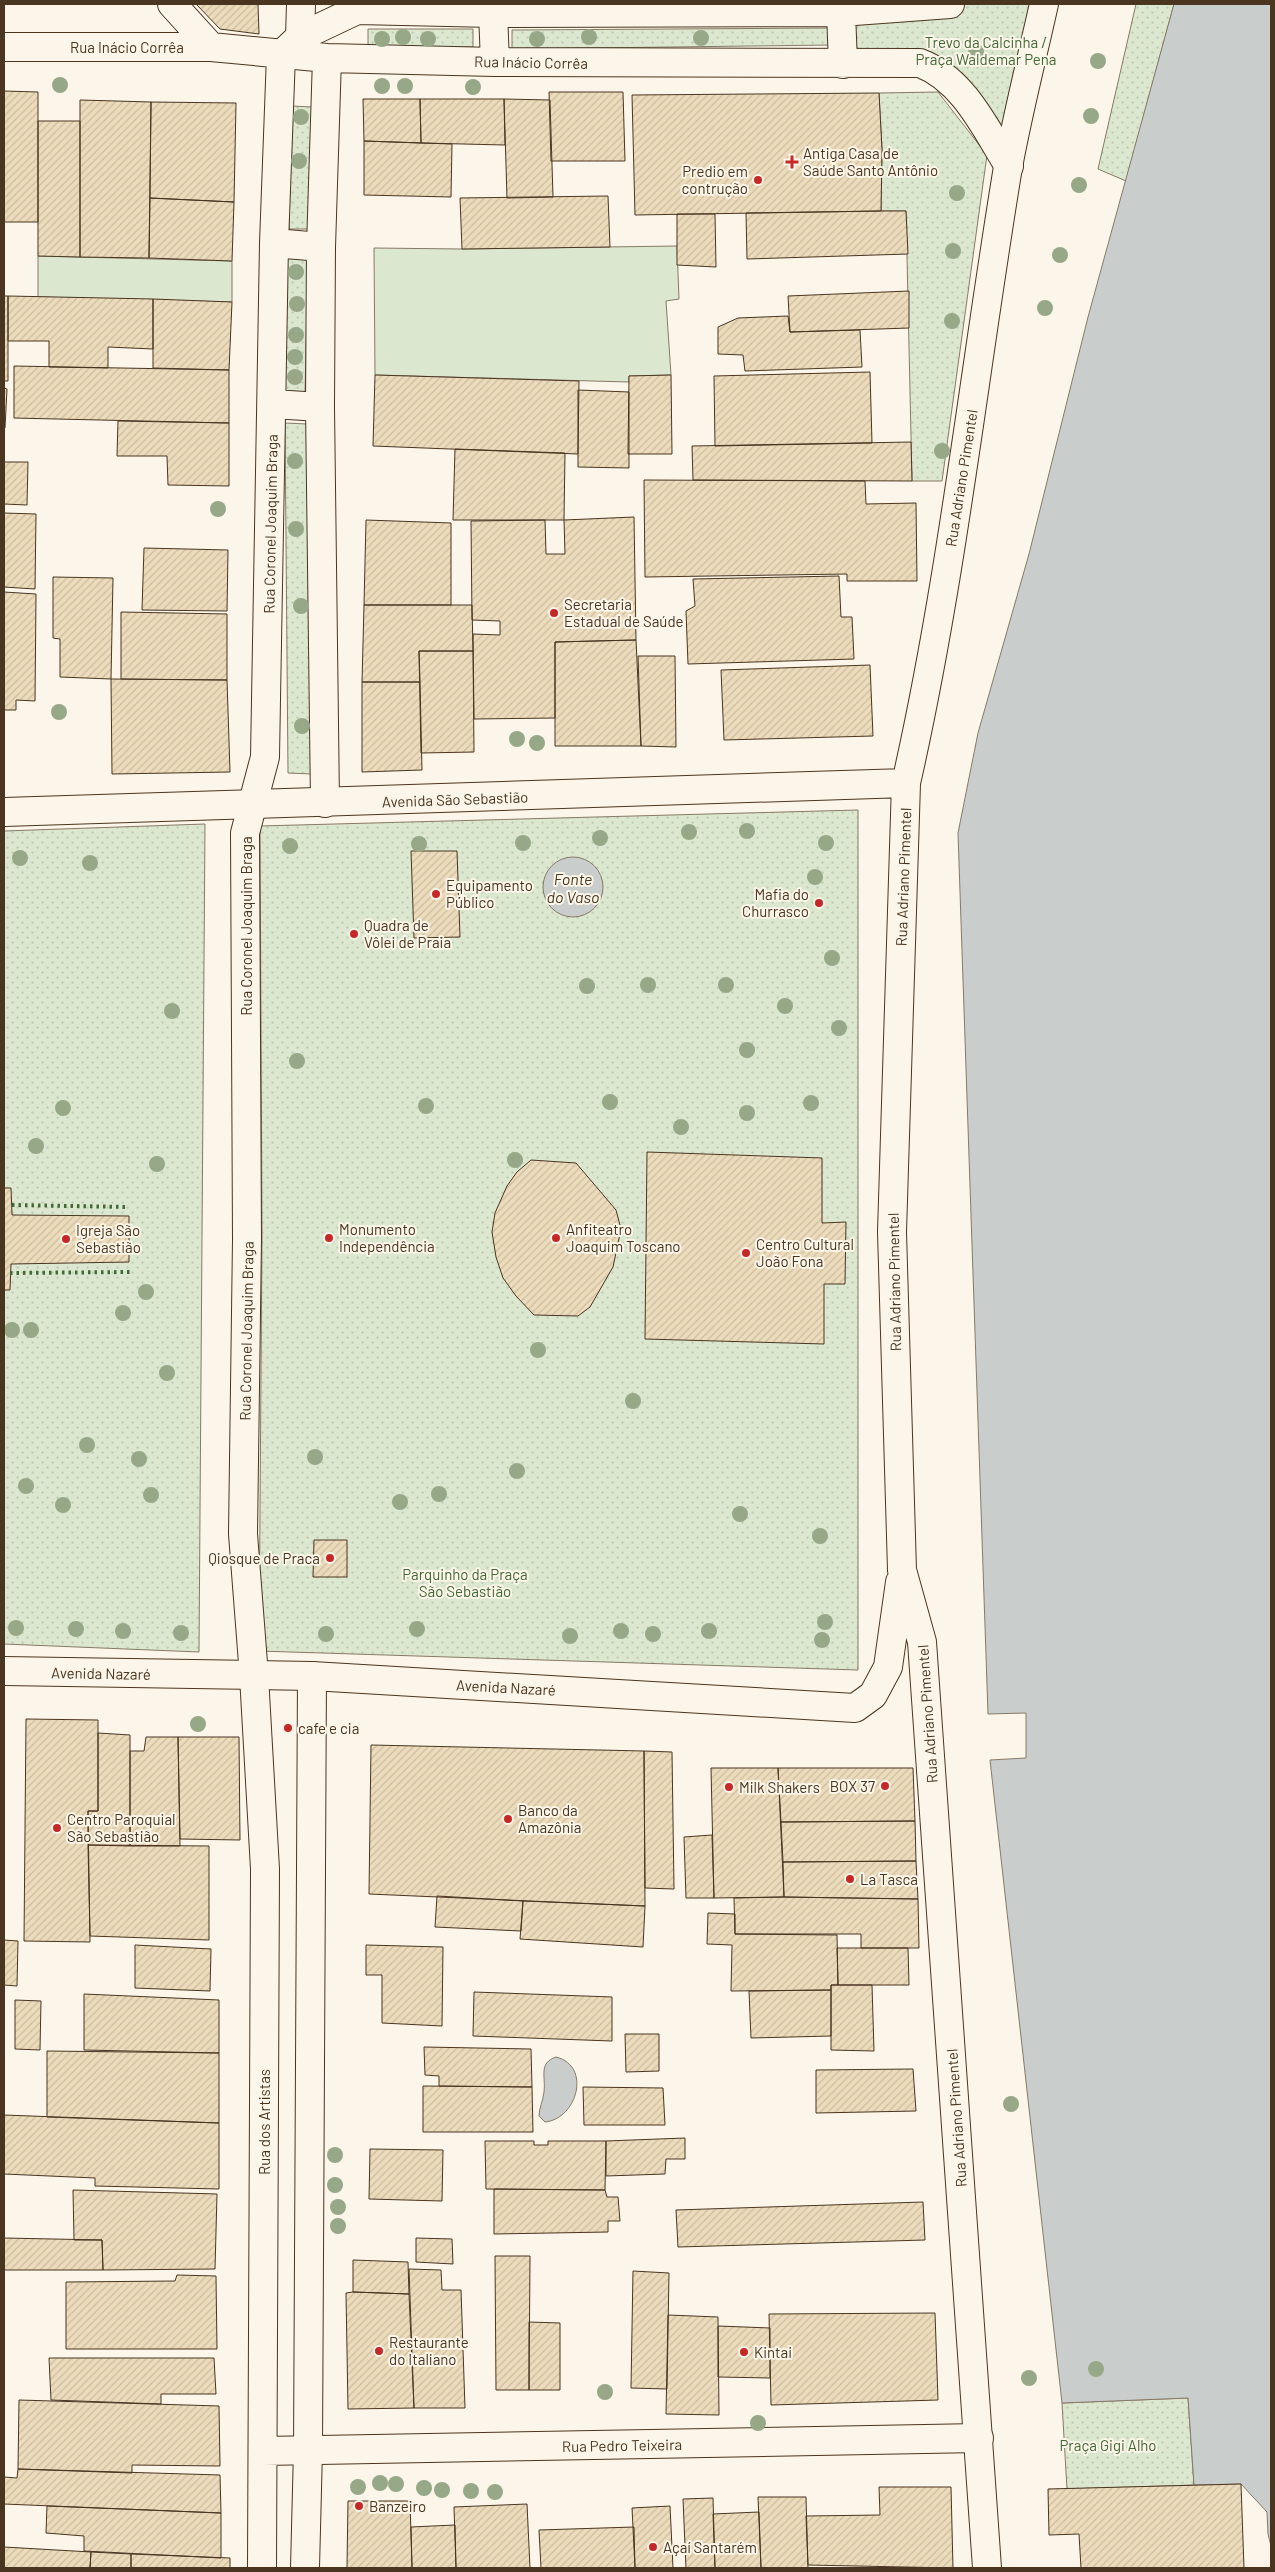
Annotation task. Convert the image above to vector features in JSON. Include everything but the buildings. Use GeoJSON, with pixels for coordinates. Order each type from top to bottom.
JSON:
{"type":"FeatureCollection","features":[{"type":"Feature","properties":{"kind":"street"},"geometry":{"type":"LineString","coordinates":[[172,4],[211,47]]}},
{"type":"Feature","properties":{"kind":"street","name":"Rua Coronel Joaquim Braga"},"geometry":{"type":"LineString","coordinates":[[254,1676],[243,1534],[247,1239],[245,833],[265,757],[274,243],[290,46],[301,4]]}},
{"type":"Feature","properties":{"kind":"street"},"geometry":{"type":"LineString","coordinates":[[290,46],[357,10],[493,13],[841,12],[950,4]]}},
{"type":"Feature","properties":{"kind":"street","name":"Rua Adriano Pimentel"},"geometry":{"type":"LineString","coordinates":[[987,2568],[922,1642],[902,1570],[892,1232],[906,783],[922,712],[1009,166],[1044,4]]}},
{"type":"Feature","properties":{"kind":"street"},"geometry":{"type":"LineString","coordinates":[[841,12],[843,64]]}},
{"type":"Feature","properties":{"kind":"street"},"geometry":{"type":"LineString","coordinates":[[493,13],[495,62]]}},
{"type":"Feature","properties":{"kind":"street","name":"Rua Inácio Corrêa"},"geometry":{"type":"LineString","coordinates":[[4,47],[290,46],[327,58],[495,62],[920,63],[937,69],[957,88],[976,112],[1009,166]]}},
{"type":"Feature","properties":{"kind":"street"},"geometry":{"type":"LineString","coordinates":[[325,803],[320,407],[321,247],[327,58]]}},
{"type":"Feature","properties":{"kind":"street"},"geometry":{"type":"LineString","coordinates":[[274,243],[321,247]]}},
{"type":"Feature","properties":{"kind":"street"},"geometry":{"type":"LineString","coordinates":[[272,404],[320,407]]}},
{"type":"Feature","properties":{"kind":"street","name":"Avenida São Sebastião"},"geometry":{"type":"LineString","coordinates":[[4,812],[252,802],[325,803],[906,783]]}},
{"type":"Feature","properties":{"kind":"street","name":"Avenida Nazaré"},"geometry":{"type":"LineString","coordinates":[[4,1671],[312,1676],[855,1708],[873,1695],[888,1667],[902,1570]]}},
{"type":"Feature","properties":{"kind":"street","name":"Rua dos Artistas"},"geometry":{"type":"LineString","coordinates":[[254,1676],[264,1869],[264,2451],[262,2568]]}},
{"type":"Feature","properties":{"kind":"street"},"geometry":{"type":"LineString","coordinates":[[305,2568],[308,2450],[312,1676]]}},
{"type":"Feature","properties":{"kind":"street","name":"Rua Pedro Teixeira"},"geometry":{"type":"LineString","coordinates":[[264,2451],[979,2438]]}},
{"type":"Feature","properties":{"kind":"green space","name":"Trevo da Calcinha / Praça Waldemar Pena"},"geometry":{"type":"Polygon","coordinates":[[[950,4],[1044,4],[1009,166],[937,69],[843,64],[841,12],[950,4]]]}},
{"type":"Feature","properties":{"kind":"green space"},"geometry":{"type":"Polygon","coordinates":[[[1136,4],[1174,4],[1126,181],[1098,169],[1136,4]]]}},
{"type":"Feature","properties":{"kind":"green space"},"geometry":{"type":"Polygon","coordinates":[[[830,28],[831,45],[512,49],[512,30],[830,28]]]}},
{"type":"Feature","properties":{"kind":"green space"},"geometry":{"type":"Polygon","coordinates":[[[368,29],[473,29],[473,47],[368,46],[368,29]]]}},
{"type":"Feature","properties":{"kind":"green space"},"geometry":{"type":"Polygon","coordinates":[[[938,92],[987,155],[942,481],[912,481],[906,211],[881,211],[882,150],[879,93],[938,92]]]}},
{"type":"Feature","properties":{"kind":"green space"},"geometry":{"type":"Polygon","coordinates":[[[292,106],[312,107],[310,229],[289,229],[292,106]]]}},
{"type":"Feature","properties":{"kind":"green space"},"geometry":{"type":"Polygon","coordinates":[[[677,246],[679,299],[666,301],[671,375],[629,376],[629,382],[375,375],[374,248],[462,249],[677,246]]]}},
{"type":"Feature","properties":{"kind":"green space"},"geometry":{"type":"Polygon","coordinates":[[[287,254],[308,255],[305,394],[284,393],[287,254]]]}},
{"type":"Feature","properties":{"kind":"green space"},"geometry":{"type":"Polygon","coordinates":[[[38,256],[232,261],[232,302],[38,297],[38,256]]]}},
{"type":"Feature","properties":{"kind":"green space"},"geometry":{"type":"Polygon","coordinates":[[[285,423],[307,424],[312,774],[288,773],[285,423]]]}},
{"type":"Feature","properties":{"kind":"green space","name":"Parquinho da Praça São Sebastião"},"geometry":{"type":"Polygon","coordinates":[[[858,810],[858,1670],[259,1651],[262,1236],[260,826],[858,810]]]}},
{"type":"Feature","properties":{"kind":"green space"},"geometry":{"type":"Polygon","coordinates":[[[205,824],[199,1652],[4,1644],[4,831],[205,824]]]}},
{"type":"Feature","properties":{"kind":"green space","name":"Praça Gigi Alho"},"geometry":{"type":"Polygon","coordinates":[[[1188,2398],[1194,2485],[1067,2489],[1062,2403],[1188,2398]]]}},
{"type":"Feature","properties":{"kind":"water"},"geometry":{"type":"Polygon","coordinates":[[[1174,4],[1271,4],[1271,2546],[1268,2534],[1267,2512],[1241,2484],[1194,2485],[1188,2398],[1062,2403],[990,1760],[1026,1758],[1026,1713],[988,1714],[958,833],[978,733],[1029,554],[1088,317],[1174,4]]]}},
{"type":"Feature","properties":{"kind":"water","name":"Fonte do Vaso"},"geometry":{"type":"Polygon","coordinates":[[[567,857],[579,857],[590,862],[598,870],[603,881],[601,899],[590,912],[579,917],[567,917],[556,912],[548,904],[543,893],[543,881],[548,870],[556,862],[567,857]]]}},
{"type":"Feature","properties":{"kind":"water"},"geometry":{"type":"Polygon","coordinates":[[[556,2057],[567,2062],[574,2071],[577,2081],[576,2092],[565,2112],[556,2119],[545,2122],[539,2116],[544,2092],[544,2071],[547,2063],[556,2057]]]}},
{"type":"Feature","properties":{"kind":"hedge"},"geometry":{"type":"LineString","coordinates":[[12,1205],[129,1207]]}},
{"type":"Feature","properties":{"kind":"hedge"},"geometry":{"type":"LineString","coordinates":[[10,1273],[130,1272]]}},
{"type":"Feature","properties":{"kind":"place","name":"Antiga Casa de Saúde Santo Antônio"},"geometry":{"type":"Point","coordinates":[792,162]}},
{"type":"Feature","properties":{"kind":"place","name":"Predio em contrução"},"geometry":{"type":"Point","coordinates":[758,180]}},
{"type":"Feature","properties":{"kind":"place","name":"Secretaria Estadual de Saúde"},"geometry":{"type":"Point","coordinates":[554,613]}},
{"type":"Feature","properties":{"kind":"place","name":"Equipamento Público"},"geometry":{"type":"Point","coordinates":[436,894]}},
{"type":"Feature","properties":{"kind":"place","name":"Mafia do Churrasco"},"geometry":{"type":"Point","coordinates":[819,903]}},
{"type":"Feature","properties":{"kind":"place","name":"Quadra de Vôlei de Praia"},"geometry":{"type":"Point","coordinates":[354,934]}},
{"type":"Feature","properties":{"kind":"place","name":"Monumento Independência"},"geometry":{"type":"Point","coordinates":[329,1238]}},
{"type":"Feature","properties":{"kind":"place","name":"Anfiteatro Joaquim Toscano"},"geometry":{"type":"Point","coordinates":[556,1238]}},
{"type":"Feature","properties":{"kind":"place","name":"Igreja São Sebastião"},"geometry":{"type":"Point","coordinates":[66,1239]}},
{"type":"Feature","properties":{"kind":"place","name":"Centro Cultural João Fona"},"geometry":{"type":"Point","coordinates":[746,1253]}},
{"type":"Feature","properties":{"kind":"place","name":"Qiosque de Praca"},"geometry":{"type":"Point","coordinates":[330,1558]}},
{"type":"Feature","properties":{"kind":"place","name":"cafe e cia"},"geometry":{"type":"Point","coordinates":[288,1728]}},
{"type":"Feature","properties":{"kind":"place","name":"BOX 37"},"geometry":{"type":"Point","coordinates":[885,1786]}},
{"type":"Feature","properties":{"kind":"place","name":"Milk Shakers"},"geometry":{"type":"Point","coordinates":[729,1787]}},
{"type":"Feature","properties":{"kind":"place","name":"Banco da Amazônia"},"geometry":{"type":"Point","coordinates":[508,1819]}},
{"type":"Feature","properties":{"kind":"place","name":"Centro Paroquial São Sebastião"},"geometry":{"type":"Point","coordinates":[57,1828]}},
{"type":"Feature","properties":{"kind":"place","name":"La Tasca"},"geometry":{"type":"Point","coordinates":[850,1879]}},
{"type":"Feature","properties":{"kind":"place","name":"Restaurante do Italiano"},"geometry":{"type":"Point","coordinates":[379,2351]}},
{"type":"Feature","properties":{"kind":"place","name":"Kintai"},"geometry":{"type":"Point","coordinates":[744,2352]}},
{"type":"Feature","properties":{"kind":"place","name":"Banzeiro"},"geometry":{"type":"Point","coordinates":[359,2506]}},
{"type":"Feature","properties":{"kind":"place","name":"Açaí Santarém"},"geometry":{"type":"Point","coordinates":[653,2547]}}]}
